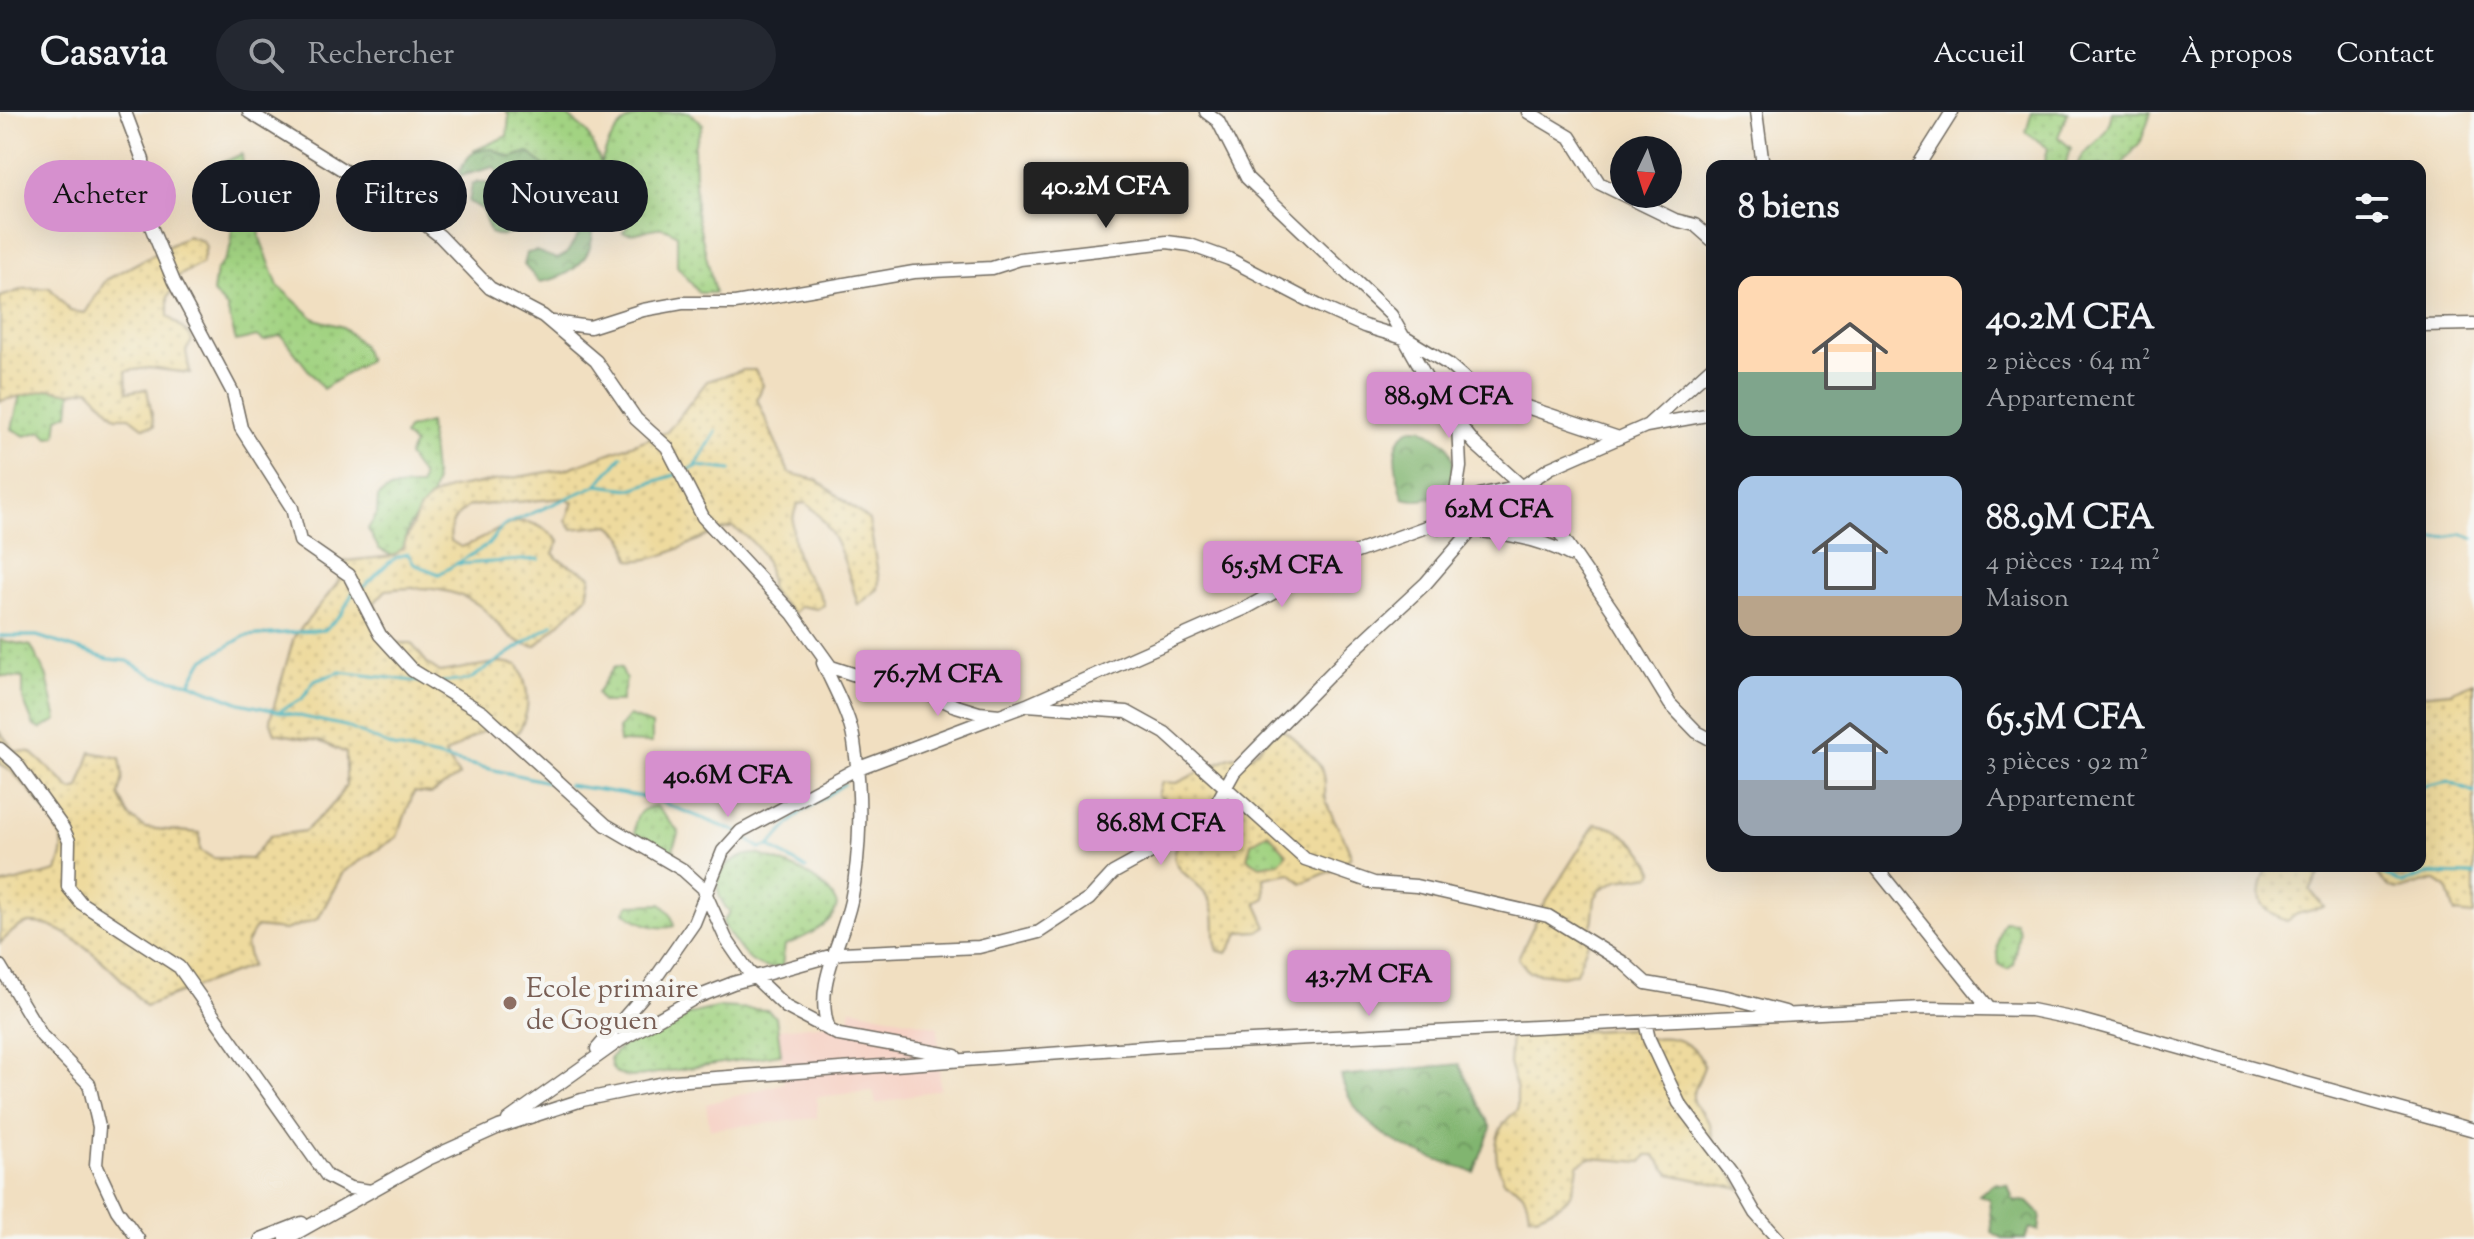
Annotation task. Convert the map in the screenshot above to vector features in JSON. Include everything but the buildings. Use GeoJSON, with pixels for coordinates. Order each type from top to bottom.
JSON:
{"type":"FeatureCollection","features":[{"type":"Feature","properties":{"kind":"street"},"geometry":{"type":"LineString","coordinates":[[125,112],[143,160],[146,214],[174,282],[233,393],[241,428],[292,508],[300,541],[349,575],[380,635],[412,670],[483,713],[606,825],[683,870],[706,893],[726,939],[753,976],[786,1007],[829,1030],[866,1042],[975,1059]]}},
{"type":"Feature","properties":{"kind":"street"},"geometry":{"type":"LineString","coordinates":[[249,112],[403,207],[440,236],[490,288],[549,321],[596,361],[636,419],[667,447],[703,517],[793,614],[820,656],[854,740],[856,769],[856,860],[851,901],[821,1009],[829,1030]]}},
{"type":"Feature","properties":{"kind":"street"},"geometry":{"type":"LineString","coordinates":[[1206,112],[1218,121],[1247,178],[1375,296],[1407,339],[1430,384],[1439,392],[1458,423],[1475,444],[1538,501],[1670,704],[1697,732],[1706,737]]}},
{"type":"Feature","properties":{"kind":"street"},"geometry":{"type":"LineString","coordinates":[[1528,112],[1570,137],[1599,183],[1675,220],[1695,225],[1706,235]]}},
{"type":"Feature","properties":{"kind":"street"},"geometry":{"type":"LineString","coordinates":[[1756,112],[1762,160]]}},
{"type":"Feature","properties":{"kind":"street"},"geometry":{"type":"LineString","coordinates":[[1922,160],[1952,112]]}},
{"type":"Feature","properties":{"kind":"street"},"geometry":{"type":"LineString","coordinates":[[549,321],[590,327],[643,310],[682,303],[735,303],[851,286],[914,272],[992,268],[1020,259],[1167,242],[1190,245],[1229,259],[1319,306],[1364,326],[1407,339],[1448,364],[1479,391],[1619,438]]}},
{"type":"Feature","properties":{"kind":"street"},"geometry":{"type":"LineString","coordinates":[[2426,325],[2474,324]]}},
{"type":"Feature","properties":{"kind":"street"},"geometry":{"type":"LineString","coordinates":[[1646,426],[1706,372]]}},
{"type":"Feature","properties":{"kind":"street"},"geometry":{"type":"LineString","coordinates":[[499,1127],[577,1070],[695,998],[753,976],[781,972],[835,955],[979,947],[1039,932],[1089,899],[1113,873],[1193,829],[1213,810],[1234,772],[1354,650],[1426,583],[1492,507],[1550,468],[1646,426],[1706,415]]}},
{"type":"Feature","properties":{"kind":"street"},"geometry":{"type":"LineString","coordinates":[[1453,511],[1460,467],[1458,423]]}},
{"type":"Feature","properties":{"kind":"street"},"geometry":{"type":"LineString","coordinates":[[577,1070],[643,996],[694,923],[723,851],[741,831],[856,769],[1027,705],[1246,608],[1329,562],[1430,526],[1479,495],[1521,485]]}},
{"type":"Feature","properties":{"kind":"street"},"geometry":{"type":"LineString","coordinates":[[1430,526],[1546,543],[1576,558]]}},
{"type":"Feature","properties":{"kind":"street"},"geometry":{"type":"LineString","coordinates":[[820,656],[831,667],[847,674],[868,679],[898,678],[953,705],[1000,715]]}},
{"type":"Feature","properties":{"kind":"street"},"geometry":{"type":"LineString","coordinates":[[1027,705],[1127,712],[1165,733],[1312,862],[1374,883],[1416,886],[1548,916],[1624,963],[1646,983],[1728,997],[1795,1015]]}},
{"type":"Feature","properties":{"kind":"street"},"geometry":{"type":"LineString","coordinates":[[0,749],[16,763],[63,828],[69,841],[67,880],[81,903],[179,967],[327,1176],[350,1188],[371,1191]]}},
{"type":"Feature","properties":{"kind":"street"},"geometry":{"type":"LineString","coordinates":[[1880,872],[1989,1008]]}},
{"type":"Feature","properties":{"kind":"street"},"geometry":{"type":"LineString","coordinates":[[0,966],[42,1036],[89,1084],[99,1127],[96,1165],[117,1210],[138,1239]]}},
{"type":"Feature","properties":{"kind":"street"},"geometry":{"type":"LineString","coordinates":[[286,1239],[428,1159],[499,1127],[582,1100],[674,1081],[1183,1045],[1795,1015],[1989,1008],[2031,1010],[2131,1032],[2474,1130]]}},
{"type":"Feature","properties":{"kind":"street"},"geometry":{"type":"LineString","coordinates":[[1645,1022],[1649,1039],[1679,1103],[1732,1173],[1755,1213],[1778,1239]]}},
{"type":"Feature","properties":{"kind":"street"},"geometry":{"type":"LineString","coordinates":[[261,1239],[339,1209]]}},
{"type":"Feature","properties":{"kind":"shaded area"},"geometry":{"type":"Polygon","coordinates":[[[851,1008],[938,1027],[940,1089],[876,1104],[873,1091],[817,1097],[817,1118],[710,1129],[706,1104],[784,1083],[779,1029],[848,1022],[851,1008]]]}},
{"type":"Feature","properties":{"kind":"green space"},"geometry":{"type":"Polygon","coordinates":[[[506,112],[563,112],[587,132],[600,160],[532,160],[520,154],[511,158],[493,149],[473,151],[507,136],[509,116],[506,112]]]}},
{"type":"Feature","properties":{"kind":"green space"},"geometry":{"type":"Polygon","coordinates":[[[689,112],[703,124],[694,147],[696,212],[715,293],[699,293],[677,266],[677,235],[655,228],[648,230],[648,160],[602,160],[614,134],[632,118],[655,113],[689,112]]]}},
{"type":"Feature","properties":{"kind":"green space"},"geometry":{"type":"Polygon","coordinates":[[[2032,112],[2068,112],[2058,137],[2071,148],[2067,160],[2045,160],[2048,148],[2026,132],[2032,112]]]}},
{"type":"Feature","properties":{"kind":"green space"},"geometry":{"type":"Polygon","coordinates":[[[2112,112],[2151,112],[2141,141],[2126,160],[2079,160],[2100,138],[2112,112]]]}},
{"type":"Feature","properties":{"kind":"green space"},"geometry":{"type":"Polygon","coordinates":[[[492,149],[511,158],[528,152],[538,160],[483,160],[483,170],[467,174],[466,160],[479,151],[492,149]]]}},
{"type":"Feature","properties":{"kind":"green space"},"geometry":{"type":"Polygon","coordinates":[[[242,154],[242,160],[228,160],[242,154]]]}},
{"type":"Feature","properties":{"kind":"green space"},"geometry":{"type":"Polygon","coordinates":[[[483,183],[483,212],[469,202],[472,185],[483,183]]]}},
{"type":"Feature","properties":{"kind":"green space"},"geometry":{"type":"Polygon","coordinates":[[[260,232],[278,286],[315,319],[343,327],[362,345],[368,360],[323,389],[281,335],[264,341],[257,336],[236,341],[227,308],[213,293],[216,270],[225,259],[232,233],[260,232]]]}},
{"type":"Feature","properties":{"kind":"green space"},"geometry":{"type":"Polygon","coordinates":[[[490,232],[512,232],[503,235],[490,232]]]}},
{"type":"Feature","properties":{"kind":"green space"},"geometry":{"type":"Polygon","coordinates":[[[581,232],[592,232],[585,258],[561,276],[539,282],[524,265],[527,253],[536,251],[557,259],[566,254],[581,232]]]}},
{"type":"Feature","properties":{"kind":"green space"},"geometry":{"type":"Polygon","coordinates":[[[50,389],[71,393],[69,413],[58,418],[56,436],[48,437],[42,431],[25,436],[12,429],[20,395],[50,389]]]}},
{"type":"Feature","properties":{"kind":"green space"},"geometry":{"type":"Polygon","coordinates":[[[429,423],[435,484],[431,497],[409,526],[402,549],[393,556],[379,549],[368,529],[377,514],[378,497],[398,487],[421,486],[422,476],[408,456],[414,444],[404,436],[407,429],[429,423]]]}},
{"type":"Feature","properties":{"kind":"green space"},"geometry":{"type":"Polygon","coordinates":[[[1412,428],[1422,428],[1447,444],[1453,459],[1453,489],[1429,499],[1403,498],[1396,469],[1396,450],[1398,442],[1412,428]]]}},
{"type":"Feature","properties":{"kind":"green space"},"geometry":{"type":"Polygon","coordinates":[[[0,640],[31,646],[47,677],[57,720],[41,729],[34,726],[23,699],[23,678],[0,676],[0,640]]]}},
{"type":"Feature","properties":{"kind":"green space"},"geometry":{"type":"Polygon","coordinates":[[[614,667],[621,668],[626,680],[621,702],[602,702],[597,693],[614,667]]]}},
{"type":"Feature","properties":{"kind":"green space"},"geometry":{"type":"Polygon","coordinates":[[[629,716],[652,725],[652,743],[619,742],[618,729],[629,716]]]}},
{"type":"Feature","properties":{"kind":"green space"},"geometry":{"type":"Polygon","coordinates":[[[656,806],[679,832],[673,848],[676,857],[672,859],[635,833],[639,814],[656,806]]]}},
{"type":"Feature","properties":{"kind":"green space"},"geometry":{"type":"Polygon","coordinates":[[[1268,833],[1287,853],[1280,863],[1260,866],[1247,858],[1251,842],[1268,833]]]}},
{"type":"Feature","properties":{"kind":"green space"},"geometry":{"type":"Polygon","coordinates":[[[757,854],[814,878],[824,886],[837,905],[824,925],[785,945],[782,966],[772,968],[756,964],[737,945],[723,922],[730,912],[718,892],[718,882],[727,866],[745,856],[757,854]]]}},
{"type":"Feature","properties":{"kind":"green space"},"geometry":{"type":"Polygon","coordinates":[[[661,904],[670,914],[674,926],[648,925],[625,912],[629,905],[661,904]]]}},
{"type":"Feature","properties":{"kind":"green space"},"geometry":{"type":"Polygon","coordinates":[[[2004,921],[2015,922],[2019,932],[2013,965],[2008,969],[1999,964],[1998,953],[1998,937],[2004,921]]]}},
{"type":"Feature","properties":{"kind":"green space"},"geometry":{"type":"Polygon","coordinates":[[[721,1007],[767,1010],[776,1017],[781,1054],[632,1077],[613,1070],[610,1058],[633,1038],[676,1018],[721,1007]]]}},
{"type":"Feature","properties":{"kind":"green space"},"geometry":{"type":"Polygon","coordinates":[[[1459,1064],[1491,1128],[1474,1172],[1413,1151],[1376,1128],[1360,1114],[1341,1076],[1459,1064]]]}},
{"type":"Feature","properties":{"kind":"green space"},"geometry":{"type":"Polygon","coordinates":[[[1994,1183],[2008,1185],[2013,1200],[2028,1202],[2041,1215],[2039,1231],[2030,1228],[2025,1239],[2004,1239],[1992,1232],[1989,1199],[1979,1195],[1994,1183]]]}},
{"type":"Feature","properties":{"kind":"sand"},"geometry":{"type":"Polygon","coordinates":[[[187,236],[203,241],[206,247],[202,263],[179,276],[168,297],[168,316],[190,335],[192,341],[186,351],[190,373],[149,368],[126,371],[127,392],[147,389],[154,426],[143,427],[130,417],[116,417],[89,389],[71,393],[50,389],[0,401],[0,297],[24,289],[50,288],[70,311],[85,313],[106,280],[187,236]]]}},
{"type":"Feature","properties":{"kind":"sand"},"geometry":{"type":"Polygon","coordinates":[[[743,370],[755,370],[763,385],[757,399],[789,473],[817,480],[869,520],[878,589],[858,605],[833,536],[806,503],[798,504],[795,512],[794,541],[803,571],[824,605],[817,609],[801,606],[793,614],[770,590],[768,570],[756,545],[732,527],[669,553],[630,560],[624,538],[610,525],[572,529],[566,520],[573,502],[565,498],[469,506],[454,520],[451,541],[461,547],[510,524],[532,523],[559,541],[553,553],[558,559],[591,576],[587,597],[536,646],[526,645],[510,636],[477,604],[445,591],[421,588],[386,590],[374,603],[392,643],[411,643],[428,664],[440,672],[501,662],[518,665],[528,703],[524,721],[513,739],[495,724],[445,754],[459,776],[431,794],[414,792],[397,837],[343,872],[318,919],[285,930],[256,927],[246,944],[251,966],[145,1006],[109,967],[61,931],[31,923],[14,930],[0,943],[0,885],[57,871],[62,841],[25,786],[0,764],[0,732],[15,751],[31,752],[72,790],[79,788],[91,752],[120,758],[123,777],[119,795],[129,816],[145,828],[200,833],[200,850],[213,858],[251,859],[270,836],[305,831],[335,802],[346,785],[346,753],[319,741],[275,733],[270,720],[294,637],[337,584],[346,561],[393,556],[402,549],[419,510],[431,497],[451,488],[566,469],[667,432],[707,381],[743,370]]]}},
{"type":"Feature","properties":{"kind":"sand"},"geometry":{"type":"Polygon","coordinates":[[[2474,682],[2474,915],[2455,913],[2447,888],[2436,881],[2396,889],[2376,872],[2386,872],[2402,879],[2426,872],[2428,868],[2426,694],[2450,692],[2474,682]]]}},
{"type":"Feature","properties":{"kind":"sand"},"geometry":{"type":"Polygon","coordinates":[[[1279,728],[1310,754],[1323,772],[1327,804],[1351,856],[1343,866],[1302,883],[1290,873],[1264,878],[1265,898],[1256,903],[1267,927],[1260,931],[1240,932],[1227,953],[1218,951],[1214,913],[1208,897],[1183,872],[1174,856],[1177,845],[1187,832],[1187,815],[1158,795],[1162,782],[1177,783],[1230,757],[1253,754],[1279,728]],[[1268,833],[1251,843],[1247,858],[1260,866],[1279,863],[1287,853],[1268,833]]]}},
{"type":"Feature","properties":{"kind":"sand"},"geometry":{"type":"Polygon","coordinates":[[[1595,824],[1614,829],[1630,840],[1644,854],[1654,871],[1652,875],[1618,880],[1601,889],[1595,898],[1591,935],[1576,973],[1563,976],[1529,972],[1518,958],[1543,906],[1595,824]]]}},
{"type":"Feature","properties":{"kind":"sand"},"geometry":{"type":"Polygon","coordinates":[[[2266,872],[2321,872],[2310,890],[2324,907],[2297,914],[2287,921],[2264,906],[2260,893],[2266,872]]]}},
{"type":"Feature","properties":{"kind":"sand"},"geometry":{"type":"Polygon","coordinates":[[[1634,1029],[1649,1039],[1667,1038],[1683,1042],[1701,1059],[1704,1067],[1693,1102],[1710,1124],[1714,1148],[1741,1189],[1670,1174],[1654,1155],[1647,1155],[1642,1162],[1590,1158],[1578,1165],[1568,1198],[1536,1216],[1529,1214],[1522,1193],[1504,1181],[1496,1152],[1503,1125],[1517,1111],[1517,1090],[1509,1064],[1511,1034],[1634,1029]]]}},
{"type":"Feature","properties":{"kind":"waterway"},"geometry":{"type":"LineString","coordinates":[[695,467],[716,432]]}},
{"type":"Feature","properties":{"kind":"waterway"},"geometry":{"type":"LineString","coordinates":[[360,589],[387,564],[408,554],[414,564],[439,574],[488,545],[503,526],[597,485],[622,456]]}},
{"type":"Feature","properties":{"kind":"waterway"},"geometry":{"type":"LineString","coordinates":[[686,471],[698,466],[731,470]]}},
{"type":"Feature","properties":{"kind":"waterway"},"geometry":{"type":"LineString","coordinates":[[597,485],[631,489],[678,474]]}},
{"type":"Feature","properties":{"kind":"waterway"},"geometry":{"type":"LineString","coordinates":[[2426,540],[2462,534],[2474,538]]}},
{"type":"Feature","properties":{"kind":"waterway"},"geometry":{"type":"LineString","coordinates":[[459,564],[539,559]]}},
{"type":"Feature","properties":{"kind":"waterway"},"geometry":{"type":"LineString","coordinates":[[190,683],[202,661],[245,636],[325,630],[342,613],[353,592]]}},
{"type":"Feature","properties":{"kind":"waterway"},"geometry":{"type":"LineString","coordinates":[[442,682],[469,680],[553,624]]}},
{"type":"Feature","properties":{"kind":"waterway"},"geometry":{"type":"LineString","coordinates":[[0,636],[37,636],[108,659],[128,661],[154,676],[190,683],[240,703],[345,726],[393,747],[552,783]]}},
{"type":"Feature","properties":{"kind":"waterway"},"geometry":{"type":"LineString","coordinates":[[281,710],[302,699],[314,681],[340,672],[422,682]]}},
{"type":"Feature","properties":{"kind":"waterway"},"geometry":{"type":"LineString","coordinates":[[2426,786],[2448,781],[2474,792]]}},
{"type":"Feature","properties":{"kind":"waterway"},"geometry":{"type":"LineString","coordinates":[[743,836],[760,848],[769,846],[800,813],[844,784]]}},
{"type":"Feature","properties":{"kind":"waterway"},"geometry":{"type":"LineString","coordinates":[[568,785],[651,798],[737,832]]}},
{"type":"Feature","properties":{"kind":"waterway"},"geometry":{"type":"LineString","coordinates":[[769,846],[806,869]]}},
{"type":"Feature","properties":{"kind":"waterway"},"geometry":{"type":"LineString","coordinates":[[2380,872],[2402,884],[2428,874],[2474,875]]}},
{"type":"Feature","properties":{"kind":"place","name":"Ecole primaire de Goguen"},"geometry":{"type":"Point","coordinates":[510,1003]}}]}
